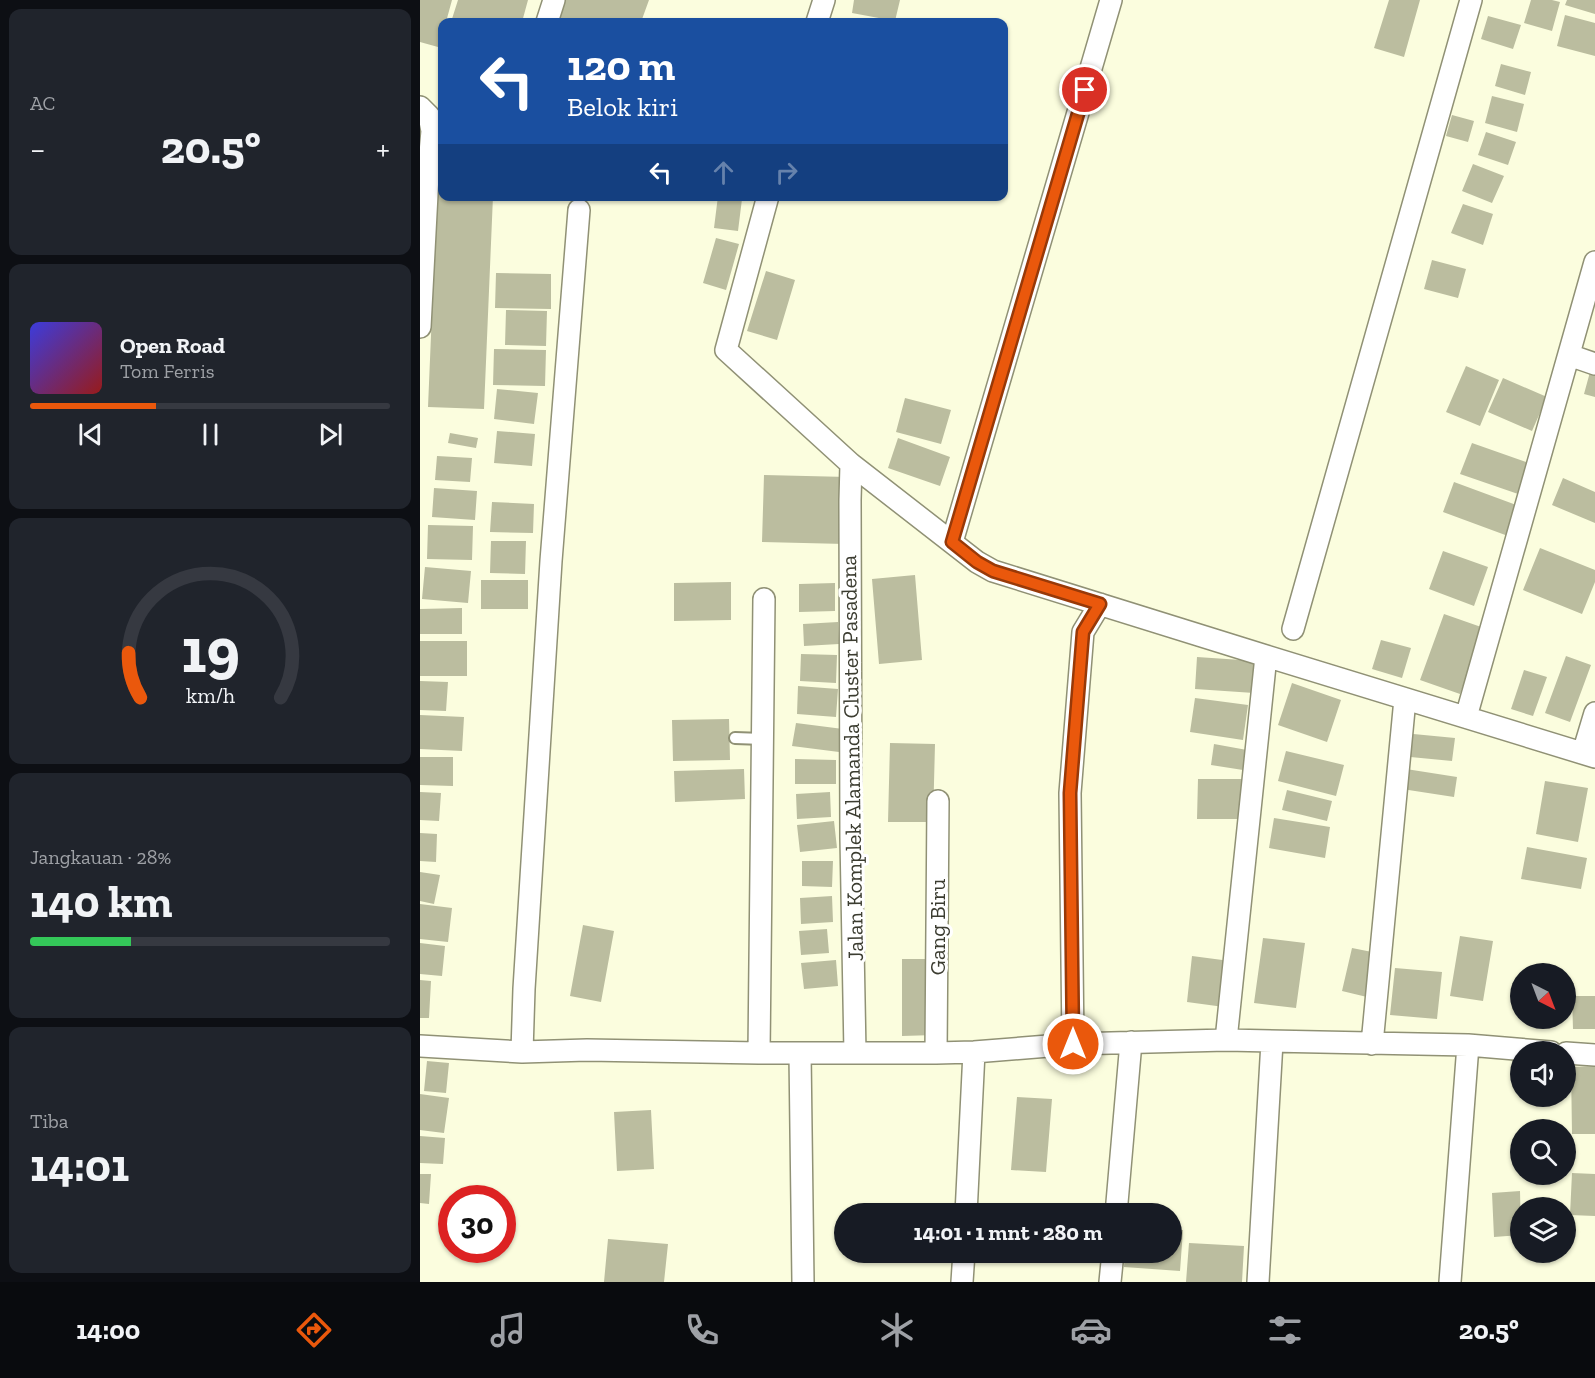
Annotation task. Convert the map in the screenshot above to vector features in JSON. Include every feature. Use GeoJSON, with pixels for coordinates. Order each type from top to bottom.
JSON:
{"type":"FeatureCollection","features":[{"type":"Feature","properties":{"kind":"street"},"geometry":{"type":"LineString","coordinates":[[548,18],[554,0]]}},
{"type":"Feature","properties":{"kind":"street"},"geometry":{"type":"LineString","coordinates":[[818,18],[824,0]]}},
{"type":"Feature","properties":{"kind":"street"},"geometry":{"type":"LineString","coordinates":[[952,542],[1112,0]]}},
{"type":"Feature","properties":{"kind":"street"},"geometry":{"type":"LineString","coordinates":[[1293,628],[1471,0]]}},
{"type":"Feature","properties":{"kind":"street"},"geometry":{"type":"LineString","coordinates":[[420,107],[429,116],[432,131],[420,327]]}},
{"type":"Feature","properties":{"kind":"street"},"geometry":{"type":"LineString","coordinates":[[767,201],[726,350],[851,464],[977,562],[993,571],[1589,755],[1595,713]]}},
{"type":"Feature","properties":{"kind":"street"},"geometry":{"type":"LineString","coordinates":[[522,1052],[551,561],[579,210]]}},
{"type":"Feature","properties":{"kind":"street"},"geometry":{"type":"LineString","coordinates":[[1467,717],[1595,262]]}},
{"type":"Feature","properties":{"kind":"street"},"geometry":{"type":"LineString","coordinates":[[1569,356],[1595,364]]}},
{"type":"Feature","properties":{"kind":"street","name":"Jalan Komplek Alamanda Cluster Pasadena"},"geometry":{"type":"LineString","coordinates":[[851,464],[851,838],[855,1053]]}},
{"type":"Feature","properties":{"kind":"street"},"geometry":{"type":"LineString","coordinates":[[759,1053],[764,599]]}},
{"type":"Feature","properties":{"kind":"street"},"geometry":{"type":"LineString","coordinates":[[1073,1044],[1070,793],[1083,632],[1100,604]]}},
{"type":"Feature","properties":{"kind":"street"},"geometry":{"type":"LineString","coordinates":[[1226,1040],[1266,656]]}},
{"type":"Feature","properties":{"kind":"street"},"geometry":{"type":"LineString","coordinates":[[1372,1044],[1405,699]]}},
{"type":"Feature","properties":{"kind":"street","name":"Gang Biru"},"geometry":{"type":"LineString","coordinates":[[936,1053],[938,801]]}},
{"type":"Feature","properties":{"kind":"street"},"geometry":{"type":"LineString","coordinates":[[420,1046],[522,1052],[587,1050],[936,1053],[1073,1044],[1226,1040],[1468,1045],[1510,1049]]}},
{"type":"Feature","properties":{"kind":"street"},"geometry":{"type":"LineString","coordinates":[[1117,1203],[1131,1042]]}},
{"type":"Feature","properties":{"kind":"street"},"geometry":{"type":"LineString","coordinates":[[1258,1282],[1272,1042]]}},
{"type":"Feature","properties":{"kind":"street"},"geometry":{"type":"LineString","coordinates":[[1450,1282],[1468,1045]]}},
{"type":"Feature","properties":{"kind":"street"},"geometry":{"type":"LineString","coordinates":[[967,1203],[974,1052]]}},
{"type":"Feature","properties":{"kind":"street"},"geometry":{"type":"LineString","coordinates":[[800,1053],[803,1282]]}},
{"type":"Feature","properties":{"kind":"street"},"geometry":{"type":"LineString","coordinates":[[1576,1054],[1595,1055]]}},
{"type":"Feature","properties":{"kind":"street"},"geometry":{"type":"LineString","coordinates":[[962,1282],[963,1263]]}},
{"type":"Feature","properties":{"kind":"street"},"geometry":{"type":"LineString","coordinates":[[1110,1282],[1112,1263]]}},
{"type":"Feature","properties":{"kind":"lane"},"geometry":{"type":"LineString","coordinates":[[735,738],[763,739]]}},
{"type":"Feature","properties":{"kind":"building"},"geometry":{"type":"Polygon","coordinates":[[[420,0],[452,0],[447,18],[438,18],[438,47],[420,42],[420,0]]]}},
{"type":"Feature","properties":{"kind":"building"},"geometry":{"type":"Polygon","coordinates":[[[458,0],[528,0],[523,18],[452,18],[458,0]]]}},
{"type":"Feature","properties":{"kind":"building"},"geometry":{"type":"Polygon","coordinates":[[[560,0],[649,0],[642,18],[555,18],[560,0]]]}},
{"type":"Feature","properties":{"kind":"building"},"geometry":{"type":"Polygon","coordinates":[[[854,0],[900,0],[896,18],[879,18],[852,13],[854,0]]]}},
{"type":"Feature","properties":{"kind":"building"},"geometry":{"type":"Polygon","coordinates":[[[1389,0],[1420,0],[1404,57],[1374,48],[1389,0]]]}},
{"type":"Feature","properties":{"kind":"building"},"geometry":{"type":"Polygon","coordinates":[[[1531,0],[1560,2],[1552,31],[1524,23],[1531,0]]]}},
{"type":"Feature","properties":{"kind":"building"},"geometry":{"type":"Polygon","coordinates":[[[1567,0],[1595,0],[1595,14],[1565,5],[1567,0]]]}},
{"type":"Feature","properties":{"kind":"building"},"geometry":{"type":"Polygon","coordinates":[[[1565,15],[1595,23],[1595,56],[1557,46],[1565,15]]]}},
{"type":"Feature","properties":{"kind":"building"},"geometry":{"type":"Polygon","coordinates":[[[1488,16],[1521,25],[1513,49],[1481,39],[1488,16]]]}},
{"type":"Feature","properties":{"kind":"building"},"geometry":{"type":"Polygon","coordinates":[[[1501,64],[1531,72],[1525,95],[1495,86],[1501,64]]]}},
{"type":"Feature","properties":{"kind":"building"},"geometry":{"type":"Polygon","coordinates":[[[1492,96],[1524,104],[1517,132],[1485,123],[1492,96]]]}},
{"type":"Feature","properties":{"kind":"building"},"geometry":{"type":"Polygon","coordinates":[[[1452,115],[1474,121],[1468,142],[1446,136],[1452,115]]]}},
{"type":"Feature","properties":{"kind":"building"},"geometry":{"type":"Polygon","coordinates":[[[1486,132],[1516,142],[1508,165],[1478,155],[1486,132]]]}},
{"type":"Feature","properties":{"kind":"building"},"geometry":{"type":"Polygon","coordinates":[[[1473,164],[1504,176],[1492,203],[1462,191],[1473,164]]]}},
{"type":"Feature","properties":{"kind":"building"},"geometry":{"type":"Polygon","coordinates":[[[438,169],[438,201],[493,201],[484,409],[428,407],[438,169]]]}},
{"type":"Feature","properties":{"kind":"building"},"geometry":{"type":"Polygon","coordinates":[[[717,201],[742,201],[738,231],[714,228],[717,201]]]}},
{"type":"Feature","properties":{"kind":"building"},"geometry":{"type":"Polygon","coordinates":[[[1463,204],[1493,214],[1483,245],[1451,233],[1463,204]]]}},
{"type":"Feature","properties":{"kind":"building"},"geometry":{"type":"Polygon","coordinates":[[[716,238],[739,244],[726,290],[703,283],[716,238]]]}},
{"type":"Feature","properties":{"kind":"building"},"geometry":{"type":"Polygon","coordinates":[[[1432,260],[1466,269],[1458,298],[1424,289],[1432,260]]]}},
{"type":"Feature","properties":{"kind":"building"},"geometry":{"type":"Polygon","coordinates":[[[766,271],[795,280],[777,340],[747,331],[766,271]]]}},
{"type":"Feature","properties":{"kind":"building"},"geometry":{"type":"Polygon","coordinates":[[[496,273],[551,274],[551,309],[495,308],[496,273]]]}},
{"type":"Feature","properties":{"kind":"building"},"geometry":{"type":"Polygon","coordinates":[[[506,310],[547,311],[546,346],[505,345],[506,310]]]}},
{"type":"Feature","properties":{"kind":"building"},"geometry":{"type":"Polygon","coordinates":[[[494,349],[546,350],[545,386],[493,385],[494,349]]]}},
{"type":"Feature","properties":{"kind":"building"},"geometry":{"type":"Polygon","coordinates":[[[1466,366],[1499,380],[1480,426],[1446,412],[1466,366]]]}},
{"type":"Feature","properties":{"kind":"building"},"geometry":{"type":"Polygon","coordinates":[[[1590,372],[1595,373],[1595,397],[1584,394],[1590,372]]]}},
{"type":"Feature","properties":{"kind":"building"},"geometry":{"type":"Polygon","coordinates":[[[1503,378],[1547,397],[1532,431],[1488,412],[1503,378]]]}},
{"type":"Feature","properties":{"kind":"building"},"geometry":{"type":"Polygon","coordinates":[[[497,389],[538,393],[534,424],[494,419],[497,389]]]}},
{"type":"Feature","properties":{"kind":"building"},"geometry":{"type":"Polygon","coordinates":[[[905,398],[951,410],[941,444],[896,432],[905,398]]]}},
{"type":"Feature","properties":{"kind":"building"},"geometry":{"type":"Polygon","coordinates":[[[497,431],[535,434],[532,466],[494,463],[497,431]]]}},
{"type":"Feature","properties":{"kind":"building"},"geometry":{"type":"Polygon","coordinates":[[[450,433],[478,438],[476,448],[448,443],[450,433]]]}},
{"type":"Feature","properties":{"kind":"building"},"geometry":{"type":"Polygon","coordinates":[[[898,438],[950,457],[940,486],[888,468],[898,438]]]}},
{"type":"Feature","properties":{"kind":"building"},"geometry":{"type":"Polygon","coordinates":[[[1472,443],[1532,464],[1521,495],[1460,474],[1472,443]]]}},
{"type":"Feature","properties":{"kind":"building"},"geometry":{"type":"Polygon","coordinates":[[[437,456],[472,458],[470,482],[435,480],[437,456]]]}},
{"type":"Feature","properties":{"kind":"building"},"geometry":{"type":"Polygon","coordinates":[[[764,475],[848,477],[845,544],[762,542],[764,475]]]}},
{"type":"Feature","properties":{"kind":"building"},"geometry":{"type":"Polygon","coordinates":[[[1563,478],[1595,492],[1595,523],[1552,505],[1563,478]]]}},
{"type":"Feature","properties":{"kind":"building"},"geometry":{"type":"Polygon","coordinates":[[[1454,482],[1519,506],[1508,536],[1443,512],[1454,482]]]}},
{"type":"Feature","properties":{"kind":"building"},"geometry":{"type":"Polygon","coordinates":[[[434,488],[477,491],[475,520],[432,517],[434,488]]]}},
{"type":"Feature","properties":{"kind":"building"},"geometry":{"type":"Polygon","coordinates":[[[492,502],[534,504],[533,533],[490,532],[492,502]]]}},
{"type":"Feature","properties":{"kind":"building"},"geometry":{"type":"Polygon","coordinates":[[[428,525],[473,526],[472,560],[427,559],[428,525]]]}},
{"type":"Feature","properties":{"kind":"building"},"geometry":{"type":"Polygon","coordinates":[[[491,541],[526,541],[525,574],[490,573],[491,541]]]}},
{"type":"Feature","properties":{"kind":"building"},"geometry":{"type":"Polygon","coordinates":[[[1540,548],[1595,570],[1595,582],[1582,614],[1523,590],[1540,548]]]}},
{"type":"Feature","properties":{"kind":"building"},"geometry":{"type":"Polygon","coordinates":[[[1443,551],[1488,567],[1474,606],[1429,589],[1443,551]]]}},
{"type":"Feature","properties":{"kind":"building"},"geometry":{"type":"Polygon","coordinates":[[[425,567],[471,571],[468,603],[422,599],[425,567]]]}},
{"type":"Feature","properties":{"kind":"building"},"geometry":{"type":"Polygon","coordinates":[[[915,575],[922,660],[879,664],[872,579],[915,575]]]}},
{"type":"Feature","properties":{"kind":"building"},"geometry":{"type":"Polygon","coordinates":[[[481,580],[528,580],[528,609],[481,609],[481,580]]]}},
{"type":"Feature","properties":{"kind":"building"},"geometry":{"type":"Polygon","coordinates":[[[731,582],[731,620],[674,621],[674,583],[731,582]]]}},
{"type":"Feature","properties":{"kind":"building"},"geometry":{"type":"Polygon","coordinates":[[[835,583],[835,611],[799,612],[799,584],[835,583]]]}},
{"type":"Feature","properties":{"kind":"building"},"geometry":{"type":"Polygon","coordinates":[[[462,608],[462,634],[420,634],[420,609],[462,608]]]}},
{"type":"Feature","properties":{"kind":"building"},"geometry":{"type":"Polygon","coordinates":[[[1444,614],[1484,628],[1460,694],[1420,680],[1444,614]]]}},
{"type":"Feature","properties":{"kind":"building"},"geometry":{"type":"Polygon","coordinates":[[[838,622],[839,644],[804,646],[803,624],[838,622]]]}},
{"type":"Feature","properties":{"kind":"building"},"geometry":{"type":"Polygon","coordinates":[[[1381,640],[1411,648],[1402,678],[1372,669],[1381,640]]]}},
{"type":"Feature","properties":{"kind":"building"},"geometry":{"type":"Polygon","coordinates":[[[420,641],[467,641],[467,676],[420,676],[420,641]]]}},
{"type":"Feature","properties":{"kind":"building"},"geometry":{"type":"Polygon","coordinates":[[[801,654],[837,655],[836,683],[800,681],[801,654]]]}},
{"type":"Feature","properties":{"kind":"building"},"geometry":{"type":"Polygon","coordinates":[[[1566,656],[1591,665],[1570,722],[1545,713],[1566,656]]]}},
{"type":"Feature","properties":{"kind":"building"},"geometry":{"type":"Polygon","coordinates":[[[1197,657],[1256,661],[1254,693],[1195,689],[1197,657]]]}},
{"type":"Feature","properties":{"kind":"building"},"geometry":{"type":"Polygon","coordinates":[[[1524,670],[1547,677],[1533,716],[1511,709],[1524,670]]]}},
{"type":"Feature","properties":{"kind":"building"},"geometry":{"type":"Polygon","coordinates":[[[420,681],[448,682],[446,711],[420,710],[420,681]]]}},
{"type":"Feature","properties":{"kind":"building"},"geometry":{"type":"Polygon","coordinates":[[[1292,683],[1341,700],[1327,742],[1278,725],[1292,683]]]}},
{"type":"Feature","properties":{"kind":"building"},"geometry":{"type":"Polygon","coordinates":[[[798,686],[838,689],[836,717],[797,714],[798,686]]]}},
{"type":"Feature","properties":{"kind":"building"},"geometry":{"type":"Polygon","coordinates":[[[1195,698],[1248,705],[1243,740],[1190,732],[1195,698]]]}},
{"type":"Feature","properties":{"kind":"building"},"geometry":{"type":"Polygon","coordinates":[[[420,715],[464,717],[462,751],[420,749],[420,715]]]}},
{"type":"Feature","properties":{"kind":"building"},"geometry":{"type":"Polygon","coordinates":[[[729,719],[730,760],[673,761],[672,720],[729,719]]]}},
{"type":"Feature","properties":{"kind":"building"},"geometry":{"type":"Polygon","coordinates":[[[796,723],[843,729],[839,752],[792,746],[796,723]]]}},
{"type":"Feature","properties":{"kind":"building"},"geometry":{"type":"Polygon","coordinates":[[[1403,733],[1455,738],[1452,761],[1400,756],[1403,733]]]}},
{"type":"Feature","properties":{"kind":"building"},"geometry":{"type":"Polygon","coordinates":[[[890,743],[935,744],[933,822],[888,822],[890,743]]]}},
{"type":"Feature","properties":{"kind":"building"},"geometry":{"type":"Polygon","coordinates":[[[1214,744],[1247,750],[1243,770],[1211,765],[1214,744]]]}},
{"type":"Feature","properties":{"kind":"building"},"geometry":{"type":"Polygon","coordinates":[[[1286,751],[1344,765],[1336,796],[1278,781],[1286,751]]]}},
{"type":"Feature","properties":{"kind":"building"},"geometry":{"type":"Polygon","coordinates":[[[420,757],[453,757],[453,786],[420,785],[420,757]]]}},
{"type":"Feature","properties":{"kind":"building"},"geometry":{"type":"Polygon","coordinates":[[[795,759],[836,760],[836,784],[795,784],[795,759]]]}},
{"type":"Feature","properties":{"kind":"building"},"geometry":{"type":"Polygon","coordinates":[[[744,769],[745,799],[675,802],[674,771],[744,769]]]}},
{"type":"Feature","properties":{"kind":"building"},"geometry":{"type":"Polygon","coordinates":[[[1406,769],[1457,777],[1454,797],[1402,789],[1406,769]]]}},
{"type":"Feature","properties":{"kind":"building"},"geometry":{"type":"Polygon","coordinates":[[[1198,779],[1242,779],[1242,819],[1197,819],[1198,779]]]}},
{"type":"Feature","properties":{"kind":"building"},"geometry":{"type":"Polygon","coordinates":[[[1545,781],[1588,788],[1578,842],[1536,834],[1545,781]]]}},
{"type":"Feature","properties":{"kind":"building"},"geometry":{"type":"Polygon","coordinates":[[[1287,790],[1332,801],[1327,821],[1282,810],[1287,790]]]}},
{"type":"Feature","properties":{"kind":"building"},"geometry":{"type":"Polygon","coordinates":[[[420,792],[441,793],[439,821],[420,820],[420,792]]]}},
{"type":"Feature","properties":{"kind":"building"},"geometry":{"type":"Polygon","coordinates":[[[830,792],[831,817],[797,819],[796,794],[830,792]]]}},
{"type":"Feature","properties":{"kind":"building"},"geometry":{"type":"Polygon","coordinates":[[[1274,818],[1330,827],[1325,858],[1269,848],[1274,818]]]}},
{"type":"Feature","properties":{"kind":"building"},"geometry":{"type":"Polygon","coordinates":[[[834,821],[837,848],[800,852],[797,825],[834,821]]]}},
{"type":"Feature","properties":{"kind":"building"},"geometry":{"type":"Polygon","coordinates":[[[420,833],[437,834],[436,862],[420,861],[420,833]]]}},
{"type":"Feature","properties":{"kind":"building"},"geometry":{"type":"Polygon","coordinates":[[[1527,847],[1587,858],[1581,889],[1521,879],[1527,847]]]}},
{"type":"Feature","properties":{"kind":"building"},"geometry":{"type":"Polygon","coordinates":[[[802,861],[833,861],[832,887],[802,886],[802,861]]]}},
{"type":"Feature","properties":{"kind":"building"},"geometry":{"type":"Polygon","coordinates":[[[420,872],[440,875],[434,904],[420,901],[420,872]]]}},
{"type":"Feature","properties":{"kind":"building"},"geometry":{"type":"Polygon","coordinates":[[[832,896],[833,922],[801,924],[800,898],[832,896]]]}},
{"type":"Feature","properties":{"kind":"building"},"geometry":{"type":"Polygon","coordinates":[[[420,904],[452,908],[448,942],[420,939],[420,904]]]}},
{"type":"Feature","properties":{"kind":"building"},"geometry":{"type":"Polygon","coordinates":[[[583,925],[614,931],[601,1002],[570,996],[583,925]]]}},
{"type":"Feature","properties":{"kind":"building"},"geometry":{"type":"Polygon","coordinates":[[[827,929],[829,953],[801,955],[799,931],[827,929]]]}},
{"type":"Feature","properties":{"kind":"building"},"geometry":{"type":"Polygon","coordinates":[[[1460,936],[1493,941],[1483,1001],[1450,996],[1460,936]]]}},
{"type":"Feature","properties":{"kind":"building"},"geometry":{"type":"Polygon","coordinates":[[[1263,938],[1305,943],[1296,1008],[1254,1003],[1263,938]]]}},
{"type":"Feature","properties":{"kind":"building"},"geometry":{"type":"Polygon","coordinates":[[[420,943],[445,946],[442,976],[420,974],[420,943]]]}},
{"type":"Feature","properties":{"kind":"building"},"geometry":{"type":"Polygon","coordinates":[[[1352,948],[1377,953],[1367,997],[1342,991],[1352,948]]]}},
{"type":"Feature","properties":{"kind":"building"},"geometry":{"type":"Polygon","coordinates":[[[1192,956],[1230,961],[1224,1007],[1187,1002],[1192,956]]]}},
{"type":"Feature","properties":{"kind":"building"},"geometry":{"type":"Polygon","coordinates":[[[902,959],[935,959],[935,1035],[902,1036],[902,959]]]}},
{"type":"Feature","properties":{"kind":"building"},"geometry":{"type":"Polygon","coordinates":[[[836,960],[838,986],[804,989],[801,963],[836,960]]]}},
{"type":"Feature","properties":{"kind":"building"},"geometry":{"type":"Polygon","coordinates":[[[1395,968],[1442,972],[1437,1019],[1390,1015],[1395,968]]]}},
{"type":"Feature","properties":{"kind":"building"},"geometry":{"type":"Polygon","coordinates":[[[420,980],[431,981],[429,1018],[420,1018],[420,980]]]}},
{"type":"Feature","properties":{"kind":"building"},"geometry":{"type":"Polygon","coordinates":[[[1576,996],[1595,996],[1595,1029],[1576,1029],[1576,996]]]}},
{"type":"Feature","properties":{"kind":"building"},"geometry":{"type":"Polygon","coordinates":[[[427,1061],[449,1063],[446,1093],[424,1091],[427,1061]]]}},
{"type":"Feature","properties":{"kind":"building"},"geometry":{"type":"Polygon","coordinates":[[[1595,1066],[1595,1134],[1576,1134],[1576,1119],[1572,1119],[1572,1107],[1576,1107],[1576,1067],[1595,1066]]]}},
{"type":"Feature","properties":{"kind":"building"},"geometry":{"type":"Polygon","coordinates":[[[420,1094],[449,1098],[444,1133],[420,1130],[420,1094]]]}},
{"type":"Feature","properties":{"kind":"building"},"geometry":{"type":"Polygon","coordinates":[[[1017,1097],[1052,1099],[1046,1172],[1011,1170],[1017,1097]]]}},
{"type":"Feature","properties":{"kind":"building"},"geometry":{"type":"Polygon","coordinates":[[[651,1110],[654,1169],[617,1171],[614,1112],[651,1110]]]}},
{"type":"Feature","properties":{"kind":"building"},"geometry":{"type":"Polygon","coordinates":[[[420,1136],[445,1138],[443,1164],[420,1163],[420,1136]]]}},
{"type":"Feature","properties":{"kind":"building"},"geometry":{"type":"Polygon","coordinates":[[[1576,1173],[1595,1174],[1595,1216],[1576,1215],[1576,1197],[1571,1197],[1571,1185],[1576,1185],[1576,1173]]]}},
{"type":"Feature","properties":{"kind":"building"},"geometry":{"type":"Polygon","coordinates":[[[420,1174],[431,1174],[429,1204],[420,1203],[420,1174]]]}},
{"type":"Feature","properties":{"kind":"building"},"geometry":{"type":"Polygon","coordinates":[[[1520,1191],[1520,1197],[1510,1197],[1510,1236],[1494,1237],[1492,1193],[1520,1191]]]}},
{"type":"Feature","properties":{"kind":"building"},"geometry":{"type":"Polygon","coordinates":[[[608,1239],[668,1244],[664,1282],[604,1282],[608,1239]]]}},
{"type":"Feature","properties":{"kind":"building"},"geometry":{"type":"Polygon","coordinates":[[[1189,1243],[1244,1246],[1242,1282],[1186,1282],[1189,1243]]]}},
{"type":"Feature","properties":{"kind":"building"},"geometry":{"type":"Polygon","coordinates":[[[1124,1263],[1181,1263],[1180,1271],[1124,1267],[1124,1263]]]}},
{"type":"Feature","properties":{"kind":"route"},"geometry":{"type":"LineString","coordinates":[[1073,1044],[1070,793],[1083,632],[1100,604],[993,571],[977,562],[952,542],[1085,90]]}}]}
